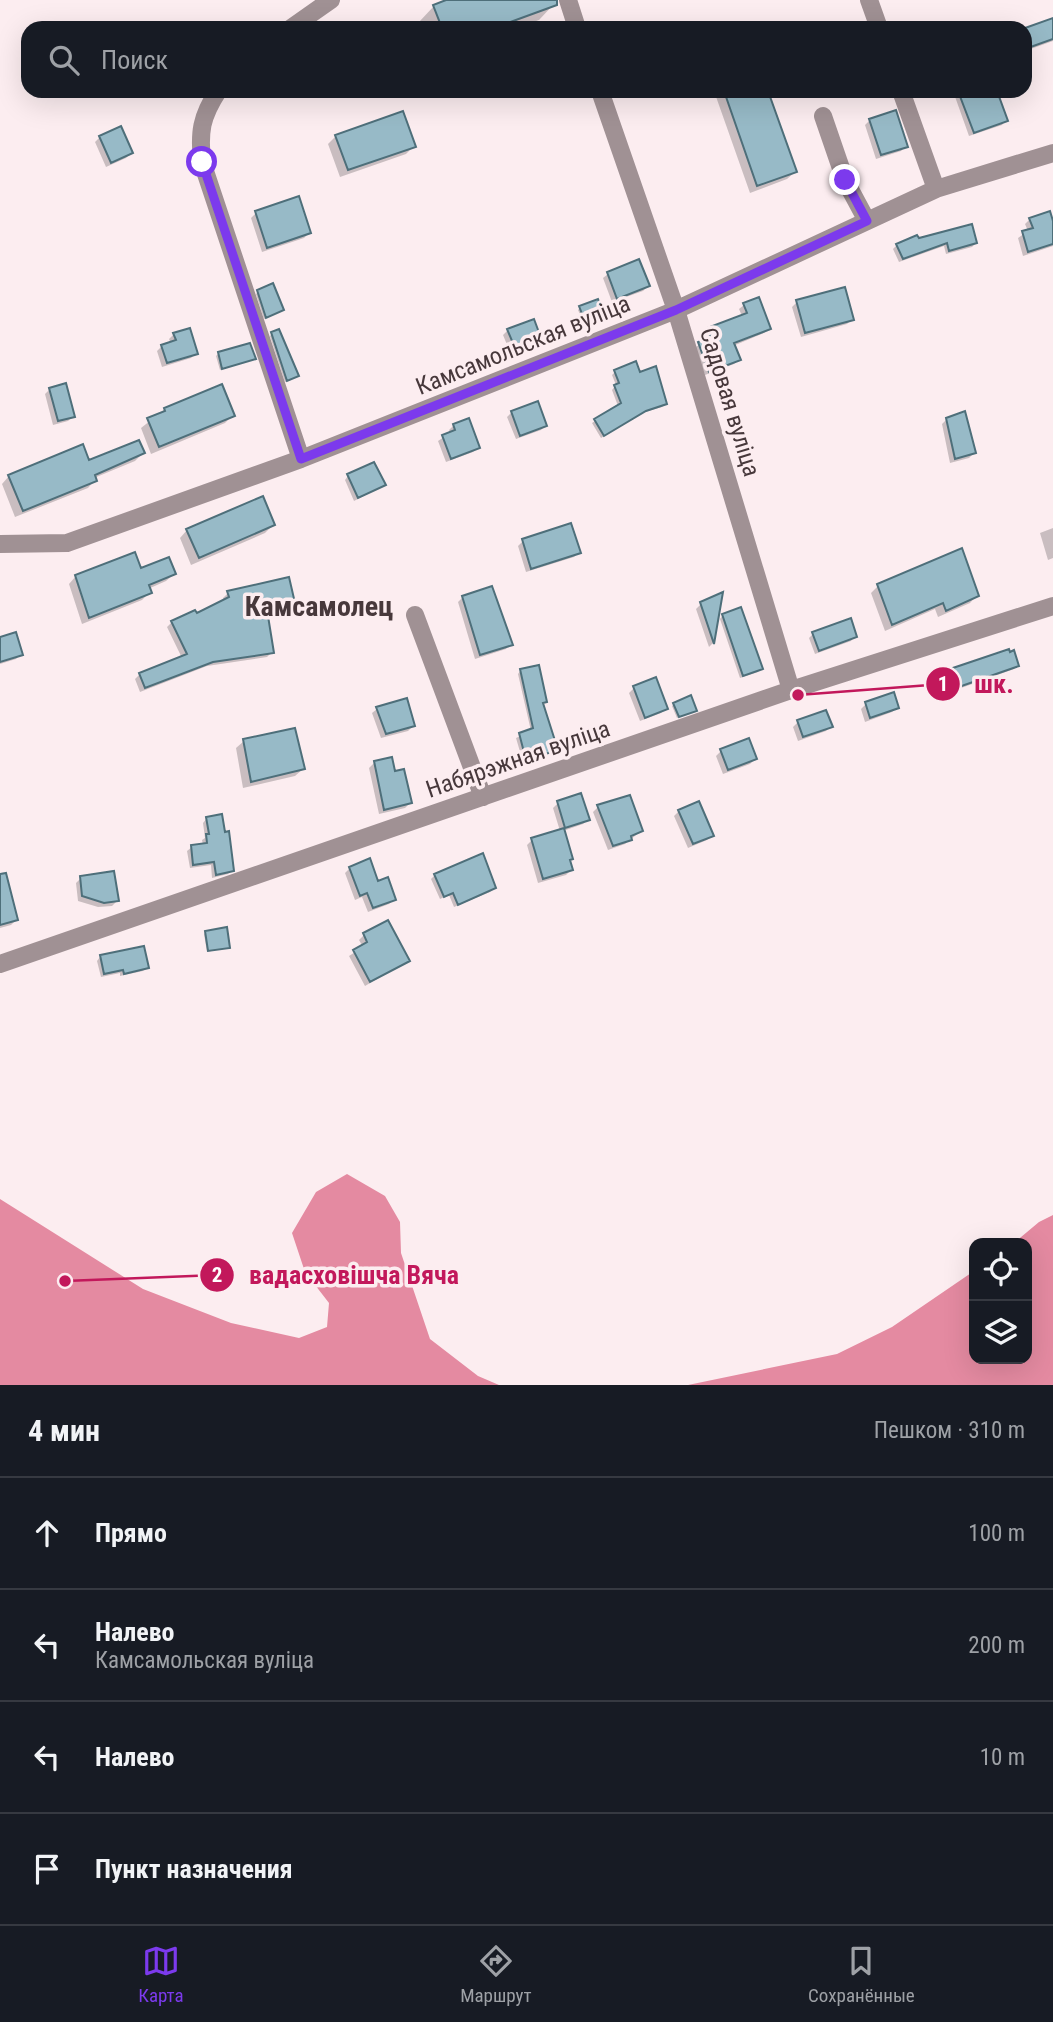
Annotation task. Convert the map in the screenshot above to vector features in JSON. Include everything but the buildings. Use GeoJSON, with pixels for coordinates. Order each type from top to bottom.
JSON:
{"type":"FeatureCollection","features":[{"type":"Feature","properties":{"kind":"street"},"geometry":{"type":"LineString","coordinates":[[301,21],[331,0]]}},
{"type":"Feature","properties":{"kind":"street"},"geometry":{"type":"LineString","coordinates":[[568,0],[576,21]]}},
{"type":"Feature","properties":{"kind":"street"},"geometry":{"type":"LineString","coordinates":[[869,0],[876,21]]}},
{"type":"Feature","properties":{"kind":"street"},"geometry":{"type":"LineString","coordinates":[[213,98],[206,109],[199,136],[202,162],[301,459]]}},
{"type":"Feature","properties":{"kind":"street","name":"Садовая вуліца"},"geometry":{"type":"LineString","coordinates":[[602,98],[676,310],[791,690]]}},
{"type":"Feature","properties":{"kind":"street"},"geometry":{"type":"LineString","coordinates":[[904,98],[936,189]]}},
{"type":"Feature","properties":{"kind":"street"},"geometry":{"type":"LineString","coordinates":[[823,117],[845,180],[867,221]]}},
{"type":"Feature","properties":{"kind":"street","name":"Камсамольская вуліца"},"geometry":{"type":"LineString","coordinates":[[0,544],[67,543],[301,459],[676,310],[936,189],[1053,153]]}},
{"type":"Feature","properties":{"kind":"street","name":"Набярэжная вуліца"},"geometry":{"type":"LineString","coordinates":[[0,964],[791,690],[1053,606]]}},
{"type":"Feature","properties":{"kind":"street"},"geometry":{"type":"LineString","coordinates":[[415,615],[483,797]]}},
{"type":"Feature","properties":{"kind":"shaded area"},"geometry":{"type":"Polygon","coordinates":[[[347,1174],[385,1196],[400,1222],[401,1253],[430,1339],[478,1376],[499,1385],[0,1385],[0,1199],[143,1289],[231,1323],[299,1338],[327,1327],[329,1303],[305,1272],[292,1233],[316,1192],[347,1174]]]}},
{"type":"Feature","properties":{"kind":"shaded area"},"geometry":{"type":"Polygon","coordinates":[[[1053,1215],[1053,1385],[688,1385],[837,1354],[892,1327],[969,1274],[969,1364],[1032,1364],[1032,1238],[1020,1238],[1039,1222],[1053,1215]]]}},
{"type":"Feature","properties":{"kind":"place","name":"шк."},"geometry":{"type":"Point","coordinates":[798,695]}},
{"type":"Feature","properties":{"kind":"place","name":"вадасховішча Вяча"},"geometry":{"type":"Point","coordinates":[65,1281]}},
{"type":"Feature","properties":{"kind":"district","name":"Камсамолец"},"geometry":{"type":"Point","coordinates":[319,606]}},
{"type":"Feature","properties":{"kind":"route"},"geometry":{"type":"LineString","coordinates":[[202,162],[301,459],[676,310],[867,221],[845,180]]}}]}
